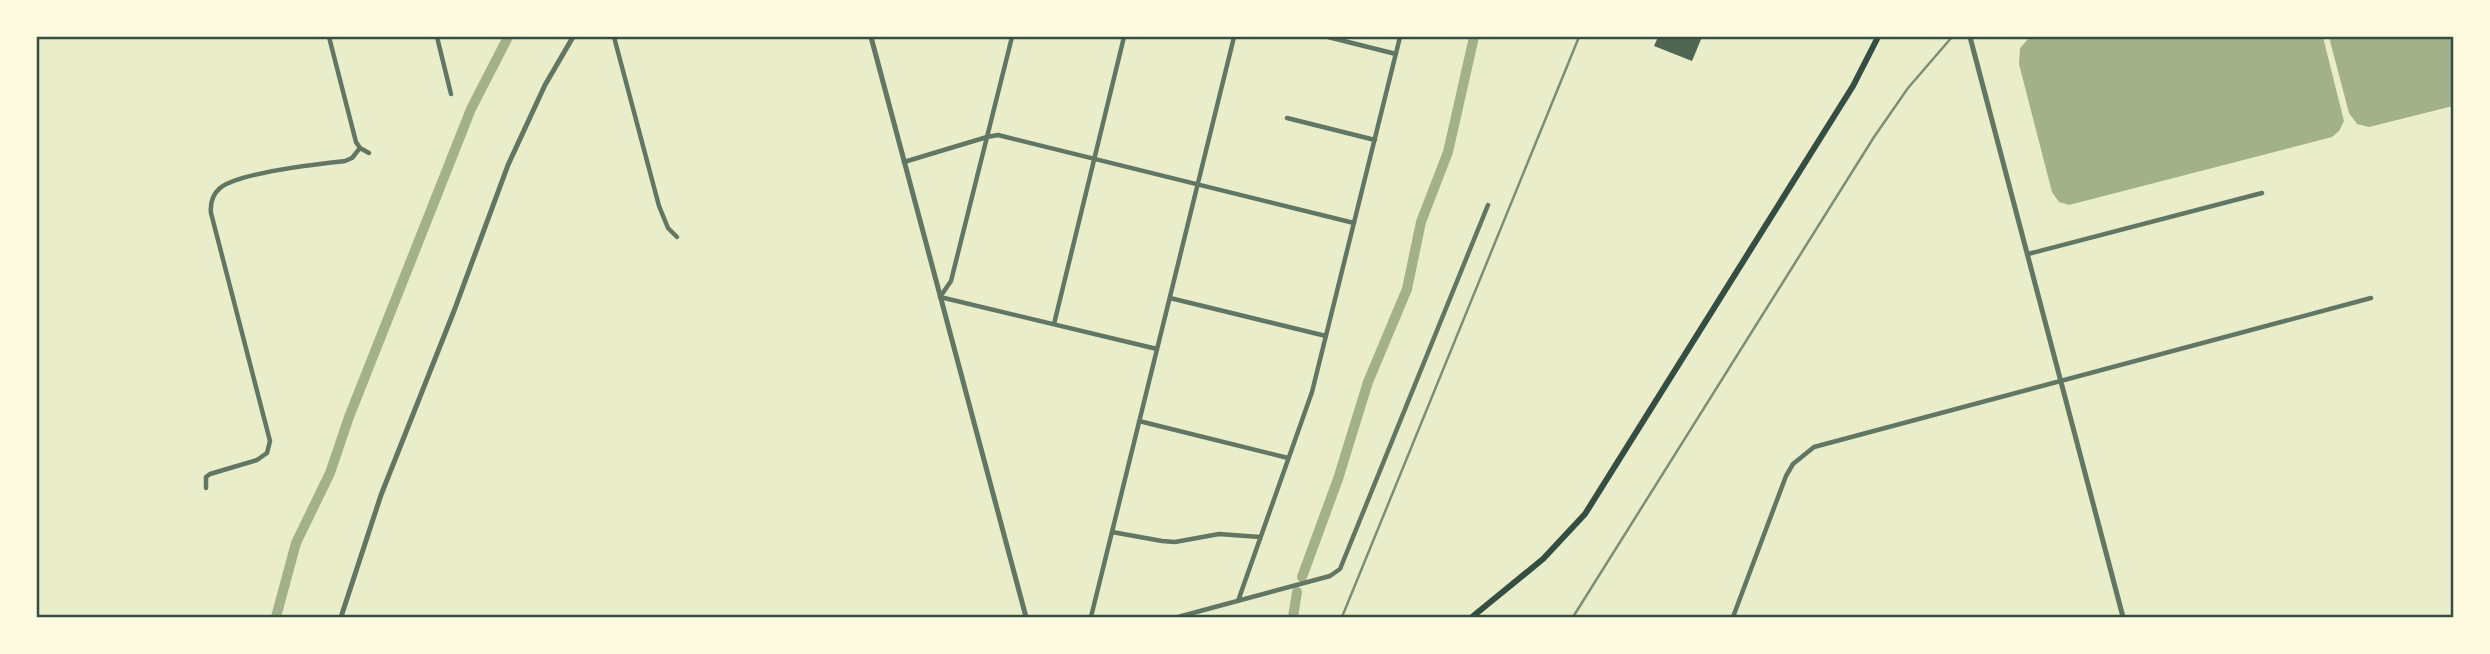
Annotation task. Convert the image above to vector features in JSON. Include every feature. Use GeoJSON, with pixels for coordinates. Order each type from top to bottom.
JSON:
{"type":"FeatureCollection","features":[{"type":"Feature","properties":{"kind":"main road"},"geometry":{"type":"LineString","coordinates":[[1472,617],[1543,559],[1585,514],[1853,86],[1878,37]]}},
{"type":"Feature","properties":{"kind":"street"},"geometry":{"type":"LineString","coordinates":[[328,37],[356,142],[369,153]]}},
{"type":"Feature","properties":{"kind":"street"},"geometry":{"type":"LineString","coordinates":[[437,37],[452,94]]}},
{"type":"Feature","properties":{"kind":"street"},"geometry":{"type":"LineString","coordinates":[[341,617],[381,495],[509,165],[545,85],[573,37]]}},
{"type":"Feature","properties":{"kind":"street"},"geometry":{"type":"LineString","coordinates":[[614,37],[659,206],[668,228],[677,237]]}},
{"type":"Feature","properties":{"kind":"street"},"geometry":{"type":"LineString","coordinates":[[871,37],[1026,617]]}},
{"type":"Feature","properties":{"kind":"street"},"geometry":{"type":"LineString","coordinates":[[940,297],[951,281],[1012,37]]}},
{"type":"Feature","properties":{"kind":"street"},"geometry":{"type":"LineString","coordinates":[[1054,324],[1124,37]]}},
{"type":"Feature","properties":{"kind":"street"},"geometry":{"type":"LineString","coordinates":[[1091,617],[1234,37]]}},
{"type":"Feature","properties":{"kind":"street"},"geometry":{"type":"LineString","coordinates":[[1328,37],[1396,54]]}},
{"type":"Feature","properties":{"kind":"street"},"geometry":{"type":"LineString","coordinates":[[1238,601],[1312,392],[1400,37]]}},
{"type":"Feature","properties":{"kind":"street"},"geometry":{"type":"LineString","coordinates":[[1970,37],[2123,617]]}},
{"type":"Feature","properties":{"kind":"street"},"geometry":{"type":"LineString","coordinates":[[1287,118],[1375,140]]}},
{"type":"Feature","properties":{"kind":"street"},"geometry":{"type":"LineString","coordinates":[[904,162],[998,135],[1354,223]]}},
{"type":"Feature","properties":{"kind":"street"},"geometry":{"type":"LineString","coordinates":[[206,488],[206,477],[210,474],[257,460],[268,453],[271,441],[211,213],[211,201],[223,186],[266,173],[345,161],[352,158],[360,148]]}},
{"type":"Feature","properties":{"kind":"street"},"geometry":{"type":"LineString","coordinates":[[2028,254],[2262,192]]}},
{"type":"Feature","properties":{"kind":"street"},"geometry":{"type":"LineString","coordinates":[[1178,617],[1335,574],[1342,565],[1488,205]]}},
{"type":"Feature","properties":{"kind":"street"},"geometry":{"type":"LineString","coordinates":[[940,297],[1157,349]]}},
{"type":"Feature","properties":{"kind":"street"},"geometry":{"type":"LineString","coordinates":[[1170,298],[1326,336]]}},
{"type":"Feature","properties":{"kind":"street"},"geometry":{"type":"LineString","coordinates":[[1733,617],[1786,476],[1801,456],[1819,445],[2371,298]]}},
{"type":"Feature","properties":{"kind":"street"},"geometry":{"type":"LineString","coordinates":[[1139,421],[1288,458]]}},
{"type":"Feature","properties":{"kind":"street"},"geometry":{"type":"LineString","coordinates":[[1112,532],[1175,542],[1219,534],[1260,537]]}},
{"type":"Feature","properties":{"kind":"shaded area"},"geometry":{"type":"Polygon","coordinates":[[[2030,37],[2323,37],[2344,121],[2332,137],[2069,205],[2059,202],[2052,192],[2019,64],[2020,48],[2030,37]]]}},
{"type":"Feature","properties":{"kind":"shaded area"},"geometry":{"type":"Polygon","coordinates":[[[2329,37],[2453,37],[2453,106],[2369,127],[2357,124],[2349,113],[2329,37]]]}},
{"type":"Feature","properties":{"kind":"building"},"geometry":{"type":"Polygon","coordinates":[[[1658,37],[1702,37],[1692,61],[1654,46],[1658,37]]]}},
{"type":"Feature","properties":{"kind":"waterway"},"geometry":{"type":"LineString","coordinates":[[276,617],[296,543],[330,473],[349,417],[471,109],[508,37]]}},
{"type":"Feature","properties":{"kind":"waterway"},"geometry":{"type":"LineString","coordinates":[[1302,577],[1338,479],[1368,382],[1407,289],[1421,222],[1448,152],[1474,37]]}},
{"type":"Feature","properties":{"kind":"waterway"},"geometry":{"type":"LineString","coordinates":[[1293,617],[1297,592]]}},
{"type":"Feature","properties":{"kind":"railway"},"geometry":{"type":"LineString","coordinates":[[1342,617],[1579,37]]}},
{"type":"Feature","properties":{"kind":"railway"},"geometry":{"type":"LineString","coordinates":[[1573,617],[1874,137],[1908,88],[1952,37]]}}]}
